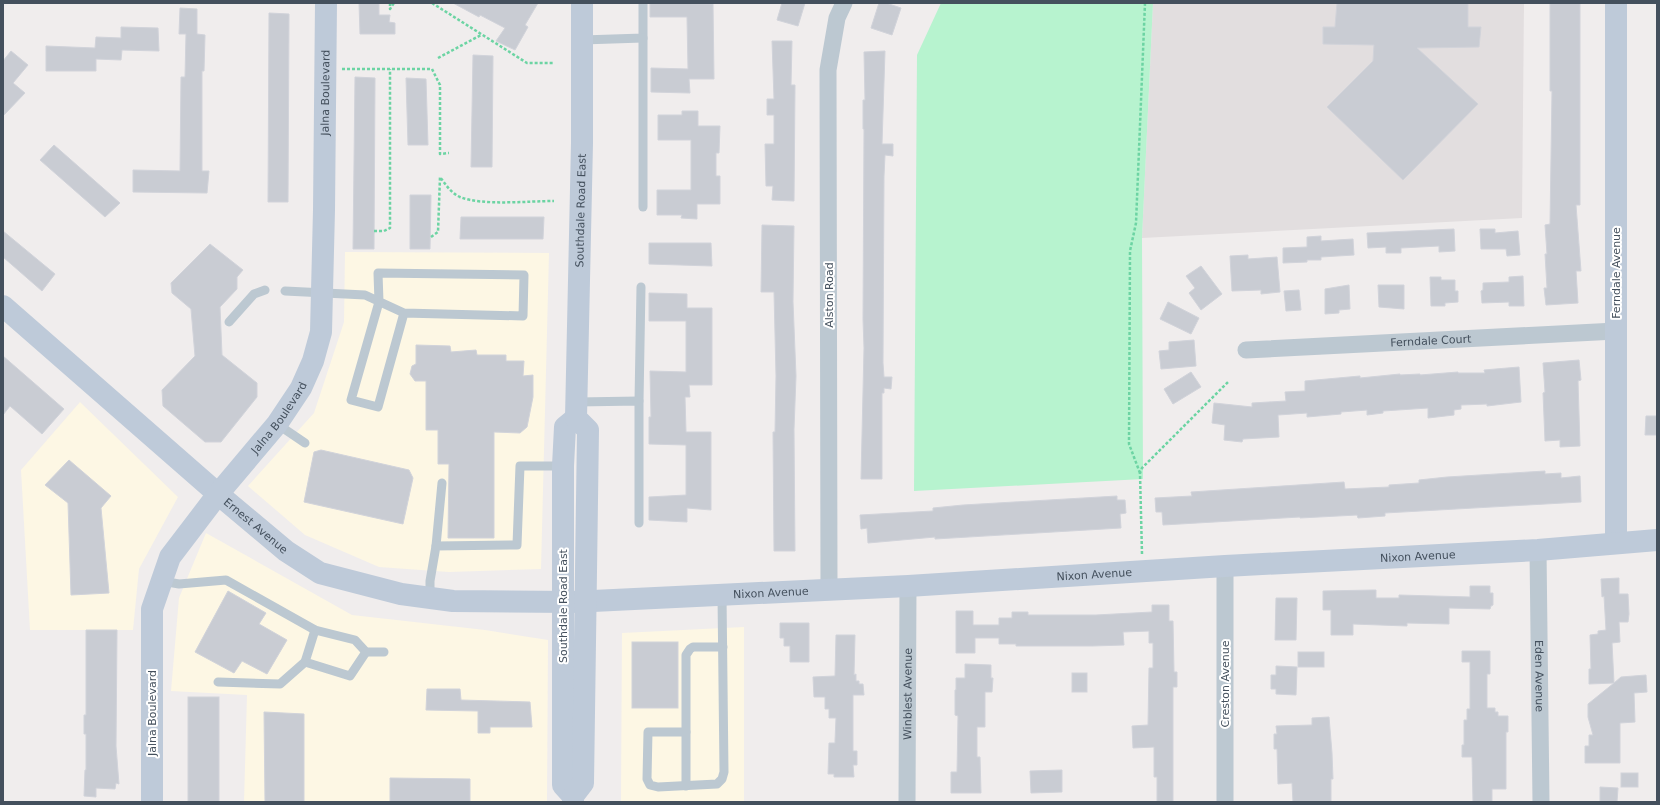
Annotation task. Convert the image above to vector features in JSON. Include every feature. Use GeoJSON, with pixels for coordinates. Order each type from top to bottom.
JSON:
{"type":"FeatureCollection","features":[{"type":"Feature","properties":{"kind":"street","name":"Jalna Boulevard"},"geometry":{"type":"LineString","coordinates":[[152,802],[152,609],[170,557],[218,494],[277,424],[301,388],[313,361],[321,332],[326,3]]}},
{"type":"Feature","properties":{"kind":"street","name":"Southdale Road East"},"geometry":{"type":"LineString","coordinates":[[573,799],[563,785],[573,602],[588,430],[576,410],[582,3]]}},
{"type":"Feature","properties":{"kind":"street","name":"Alston Road"},"geometry":{"type":"LineString","coordinates":[[829,590],[828,70],[837,18],[844,3]]}},
{"type":"Feature","properties":{"kind":"street","name":"Ferndale Avenue"},"geometry":{"type":"LineString","coordinates":[[1616,3],[1616,543]]}},
{"type":"Feature","properties":{"kind":"street","name":"Ernest Avenue"},"geometry":{"type":"LineString","coordinates":[[3,306],[218,494],[286,551],[320,573],[401,594],[453,601],[573,602]]}},
{"type":"Feature","properties":{"kind":"street","name":"Ferndale Court"},"geometry":{"type":"LineString","coordinates":[[1246,350],[1616,331]]}},
{"type":"Feature","properties":{"kind":"street","name":"Southdale Road East"},"geometry":{"type":"LineString","coordinates":[[573,602],[563,466],[565,427],[576,410]]}},
{"type":"Feature","properties":{"kind":"street","name":"Nixon Avenue"},"geometry":{"type":"LineString","coordinates":[[573,602],[908,586],[1225,566],[1538,550],[1657,540]]}},
{"type":"Feature","properties":{"kind":"street","name":"Eden Avenue"},"geometry":{"type":"LineString","coordinates":[[1538,550],[1541,802]]}},
{"type":"Feature","properties":{"kind":"street","name":"Creston Avenue"},"geometry":{"type":"LineString","coordinates":[[1225,566],[1225,802]]}},
{"type":"Feature","properties":{"kind":"street","name":"Winblest Avenue"},"geometry":{"type":"LineString","coordinates":[[907,802],[908,586]]}},
{"type":"Feature","properties":{"kind":"lane"},"geometry":{"type":"LineString","coordinates":[[643,3],[643,207]]}},
{"type":"Feature","properties":{"kind":"lane"},"geometry":{"type":"LineString","coordinates":[[582,40],[643,38]]}},
{"type":"Feature","properties":{"kind":"lane"},"geometry":{"type":"LineString","coordinates":[[285,291],[365,295],[379,302],[404,313],[523,316],[524,275],[378,273],[379,302],[351,400],[378,407],[404,313]]}},
{"type":"Feature","properties":{"kind":"lane"},"geometry":{"type":"LineString","coordinates":[[639,523],[641,287]]}},
{"type":"Feature","properties":{"kind":"lane"},"geometry":{"type":"LineString","coordinates":[[229,322],[254,294],[265,290]]}},
{"type":"Feature","properties":{"kind":"lane"},"geometry":{"type":"LineString","coordinates":[[576,410],[639,401]]}},
{"type":"Feature","properties":{"kind":"lane"},"geometry":{"type":"LineString","coordinates":[[277,424],[305,443]]}},
{"type":"Feature","properties":{"kind":"lane"},"geometry":{"type":"LineString","coordinates":[[436,546],[517,545],[520,466],[563,466]]}},
{"type":"Feature","properties":{"kind":"lane"},"geometry":{"type":"LineString","coordinates":[[430,598],[430,581],[436,546],[442,483]]}},
{"type":"Feature","properties":{"kind":"lane"},"geometry":{"type":"LineString","coordinates":[[162,581],[179,584],[226,580],[316,630],[355,640],[366,652],[384,652]]}},
{"type":"Feature","properties":{"kind":"lane"},"geometry":{"type":"LineString","coordinates":[[686,732],[648,732],[648,779],[650,784],[658,787],[717,784],[722,779],[724,772],[722,595]]}},
{"type":"Feature","properties":{"kind":"lane"},"geometry":{"type":"LineString","coordinates":[[218,682],[280,684],[305,662],[316,630]]}},
{"type":"Feature","properties":{"kind":"lane"},"geometry":{"type":"LineString","coordinates":[[686,786],[686,655],[690,649],[694,647],[723,647]]}},
{"type":"Feature","properties":{"kind":"lane"},"geometry":{"type":"LineString","coordinates":[[305,662],[350,676],[366,652]]}},
{"type":"Feature","properties":{"kind":"path"},"geometry":{"type":"LineString","coordinates":[[390,3],[390,9],[394,3]]}},
{"type":"Feature","properties":{"kind":"path"},"geometry":{"type":"LineString","coordinates":[[432,3],[527,63],[554,63]]}},
{"type":"Feature","properties":{"kind":"path"},"geometry":{"type":"LineString","coordinates":[[1142,551],[1140,473],[1129,444],[1130,251],[1136,223],[1145,3]]}},
{"type":"Feature","properties":{"kind":"path"},"geometry":{"type":"LineString","coordinates":[[438,58],[481,35]]}},
{"type":"Feature","properties":{"kind":"path"},"geometry":{"type":"LineString","coordinates":[[342,69],[432,69],[440,85],[440,154],[449,153]]}},
{"type":"Feature","properties":{"kind":"path"},"geometry":{"type":"LineString","coordinates":[[374,231],[384,231],[390,228],[390,69]]}},
{"type":"Feature","properties":{"kind":"path"},"geometry":{"type":"LineString","coordinates":[[431,237],[438,232],[440,177],[449,190],[459,196],[474,201],[554,201]]}},
{"type":"Feature","properties":{"kind":"path"},"geometry":{"type":"LineString","coordinates":[[1140,473],[1142,468],[1229,381]]}},
{"type":"Feature","properties":{"kind":"shaded area"},"geometry":{"type":"Polygon","coordinates":[[[1153,3],[1524,3],[1522,218],[1142,238],[1153,3]]]}},
{"type":"Feature","properties":{"kind":"shaded area"},"geometry":{"type":"Polygon","coordinates":[[[345,252],[549,253],[541,569],[449,572],[379,567],[305,535],[248,486],[314,413],[344,322],[345,252]]]}},
{"type":"Feature","properties":{"kind":"shaded area"},"geometry":{"type":"Polygon","coordinates":[[[80,402],[178,497],[139,569],[133,630],[30,630],[21,470],[80,402]]]}},
{"type":"Feature","properties":{"kind":"shaded area"},"geometry":{"type":"Polygon","coordinates":[[[206,533],[352,615],[485,630],[548,640],[547,802],[244,802],[247,695],[171,691],[179,598],[206,533]]]}},
{"type":"Feature","properties":{"kind":"shaded area"},"geometry":{"type":"Polygon","coordinates":[[[744,627],[744,802],[621,802],[622,633],[744,627]]]}},
{"type":"Feature","properties":{"kind":"green space"},"geometry":{"type":"Polygon","coordinates":[[[941,3],[1153,3],[1142,238],[1143,479],[914,491],[917,55],[941,3]]]}},
{"type":"Feature","properties":{"kind":"building"},"geometry":{"type":"Polygon","coordinates":[[[359,3],[379,3],[379,15],[390,15],[389,22],[395,23],[395,34],[360,34],[359,3]]]}},
{"type":"Feature","properties":{"kind":"building"},"geometry":{"type":"Polygon","coordinates":[[[453,3],[538,3],[525,25],[528,27],[515,50],[496,41],[505,28],[480,15],[479,17],[453,3]]]}},
{"type":"Feature","properties":{"kind":"building"},"geometry":{"type":"Polygon","coordinates":[[[650,3],[713,4],[714,79],[689,79],[690,93],[651,92],[651,68],[688,69],[687,17],[650,17],[650,3]]]}},
{"type":"Feature","properties":{"kind":"building"},"geometry":{"type":"Polygon","coordinates":[[[782,3],[805,3],[798,26],[777,20],[782,3]]]}},
{"type":"Feature","properties":{"kind":"building"},"geometry":{"type":"Polygon","coordinates":[[[879,3],[886,3],[901,8],[892,35],[871,28],[879,3]]]}},
{"type":"Feature","properties":{"kind":"building"},"geometry":{"type":"Polygon","coordinates":[[[1337,3],[1468,3],[1468,27],[1481,27],[1479,47],[1417,48],[1478,104],[1403,180],[1327,107],[1373,61],[1374,45],[1323,44],[1323,27],[1335,27],[1337,3]]]}},
{"type":"Feature","properties":{"kind":"building"},"geometry":{"type":"Polygon","coordinates":[[[1550,3],[1580,3],[1580,205],[1576,205],[1581,271],[1576,271],[1578,303],[1546,305],[1544,288],[1547,288],[1545,225],[1550,224],[1552,91],[1550,91],[1550,3]]]}},
{"type":"Feature","properties":{"kind":"building"},"geometry":{"type":"Polygon","coordinates":[[[180,8],[197,9],[197,34],[205,35],[204,71],[202,71],[202,171],[209,171],[207,193],[133,192],[133,170],[180,171],[181,77],[185,77],[186,34],[179,34],[180,8]]]}},
{"type":"Feature","properties":{"kind":"building"},"geometry":{"type":"Polygon","coordinates":[[[269,13],[289,14],[288,202],[268,202],[269,13]]]}},
{"type":"Feature","properties":{"kind":"building"},"geometry":{"type":"Polygon","coordinates":[[[121,27],[158,28],[159,51],[122,50],[121,60],[96,59],[96,71],[46,71],[46,46],[95,48],[96,37],[121,38],[121,27]]]}},
{"type":"Feature","properties":{"kind":"building"},"geometry":{"type":"Polygon","coordinates":[[[772,41],[792,41],[791,85],[795,85],[794,201],[772,200],[773,186],[766,186],[765,144],[774,144],[774,115],[767,115],[767,99],[774,99],[772,41]]]}},
{"type":"Feature","properties":{"kind":"building"},"geometry":{"type":"Polygon","coordinates":[[[11,51],[28,65],[13,83],[25,93],[3,116],[3,61],[11,51]]]}},
{"type":"Feature","properties":{"kind":"building"},"geometry":{"type":"Polygon","coordinates":[[[885,51],[882,144],[893,144],[893,156],[885,155],[883,363],[884,377],[892,377],[891,389],[884,388],[884,393],[882,393],[882,479],[861,479],[864,348],[864,52],[885,51]]]}},
{"type":"Feature","properties":{"kind":"building"},"geometry":{"type":"Polygon","coordinates":[[[473,55],[493,56],[492,167],[471,167],[473,55]]]}},
{"type":"Feature","properties":{"kind":"building"},"geometry":{"type":"Polygon","coordinates":[[[355,77],[375,78],[374,249],[353,249],[355,77]]]}},
{"type":"Feature","properties":{"kind":"building"},"geometry":{"type":"Polygon","coordinates":[[[406,78],[426,79],[428,145],[408,145],[406,78]]]}},
{"type":"Feature","properties":{"kind":"building"},"geometry":{"type":"Polygon","coordinates":[[[682,111],[698,111],[698,126],[720,126],[719,153],[716,153],[716,176],[720,176],[720,204],[697,204],[697,219],[681,218],[682,215],[657,215],[657,190],[691,190],[691,140],[658,140],[658,115],[682,115],[682,111]]]}},
{"type":"Feature","properties":{"kind":"building"},"geometry":{"type":"Polygon","coordinates":[[[54,145],[120,203],[105,217],[40,160],[54,145]]]}},
{"type":"Feature","properties":{"kind":"building"},"geometry":{"type":"Polygon","coordinates":[[[410,195],[431,195],[430,249],[410,249],[410,195]]]}},
{"type":"Feature","properties":{"kind":"building"},"geometry":{"type":"Polygon","coordinates":[[[461,217],[544,217],[543,239],[460,239],[461,217]]]}},
{"type":"Feature","properties":{"kind":"building"},"geometry":{"type":"Polygon","coordinates":[[[762,225],[794,226],[793,302],[796,376],[794,429],[795,551],[774,551],[773,432],[775,432],[776,376],[774,292],[761,292],[762,225]]]}},
{"type":"Feature","properties":{"kind":"building"},"geometry":{"type":"Polygon","coordinates":[[[1454,229],[1455,251],[1439,252],[1439,246],[1401,248],[1401,253],[1386,253],[1386,247],[1368,248],[1367,233],[1454,229]]]}},
{"type":"Feature","properties":{"kind":"building"},"geometry":{"type":"Polygon","coordinates":[[[1480,229],[1495,229],[1495,233],[1518,231],[1520,255],[1507,256],[1506,249],[1481,249],[1480,229]]]}},
{"type":"Feature","properties":{"kind":"building"},"geometry":{"type":"Polygon","coordinates":[[[3,231],[55,274],[42,291],[3,257],[3,231]]]}},
{"type":"Feature","properties":{"kind":"building"},"geometry":{"type":"Polygon","coordinates":[[[1321,236],[1321,241],[1353,239],[1354,255],[1321,257],[1321,260],[1283,263],[1283,248],[1307,247],[1307,237],[1321,236]]]}},
{"type":"Feature","properties":{"kind":"building"},"geometry":{"type":"Polygon","coordinates":[[[649,243],[711,243],[712,266],[649,264],[649,243]]]}},
{"type":"Feature","properties":{"kind":"building"},"geometry":{"type":"Polygon","coordinates":[[[210,244],[243,270],[237,277],[237,289],[220,307],[222,355],[257,383],[257,397],[221,442],[205,442],[163,406],[162,390],[195,356],[191,309],[172,293],[171,283],[210,244]]]}},
{"type":"Feature","properties":{"kind":"building"},"geometry":{"type":"Polygon","coordinates":[[[1248,255],[1248,259],[1277,257],[1280,292],[1261,294],[1261,290],[1232,291],[1230,256],[1248,255]]]}},
{"type":"Feature","properties":{"kind":"building"},"geometry":{"type":"Polygon","coordinates":[[[1201,266],[1222,294],[1201,310],[1189,293],[1195,288],[1186,276],[1201,266]]]}},
{"type":"Feature","properties":{"kind":"building"},"geometry":{"type":"Polygon","coordinates":[[[1523,276],[1524,306],[1509,306],[1509,302],[1482,303],[1481,291],[1483,290],[1483,283],[1509,282],[1509,277],[1523,276]]]}},
{"type":"Feature","properties":{"kind":"building"},"geometry":{"type":"Polygon","coordinates":[[[1430,277],[1441,277],[1441,280],[1455,280],[1455,291],[1458,291],[1458,302],[1445,303],[1445,306],[1431,306],[1430,277]]]}},
{"type":"Feature","properties":{"kind":"building"},"geometry":{"type":"Polygon","coordinates":[[[1349,285],[1350,309],[1339,310],[1339,313],[1325,314],[1325,289],[1349,285]]]}},
{"type":"Feature","properties":{"kind":"building"},"geometry":{"type":"Polygon","coordinates":[[[1378,285],[1404,285],[1404,309],[1379,307],[1378,285]]]}},
{"type":"Feature","properties":{"kind":"building"},"geometry":{"type":"Polygon","coordinates":[[[1299,290],[1301,310],[1286,311],[1284,291],[1299,290]]]}},
{"type":"Feature","properties":{"kind":"building"},"geometry":{"type":"Polygon","coordinates":[[[649,293],[687,294],[687,308],[712,308],[712,385],[689,385],[690,397],[685,397],[686,432],[711,432],[711,510],[687,508],[687,522],[649,520],[649,497],[686,495],[686,445],[649,444],[649,417],[651,417],[650,371],[686,372],[686,321],[649,321],[649,293]]]}},
{"type":"Feature","properties":{"kind":"building"},"geometry":{"type":"Polygon","coordinates":[[[1168,302],[1199,318],[1191,334],[1160,319],[1168,302]]]}},
{"type":"Feature","properties":{"kind":"building"},"geometry":{"type":"Polygon","coordinates":[[[1194,340],[1196,366],[1161,369],[1159,351],[1169,350],[1169,342],[1194,340]]]}},
{"type":"Feature","properties":{"kind":"building"},"geometry":{"type":"Polygon","coordinates":[[[416,345],[450,346],[451,352],[476,350],[477,355],[506,355],[506,361],[524,361],[523,376],[533,375],[533,397],[527,427],[520,433],[494,432],[494,538],[448,538],[449,464],[438,464],[438,430],[426,430],[426,381],[415,381],[410,374],[412,366],[416,364],[416,345]]]}},
{"type":"Feature","properties":{"kind":"building"},"geometry":{"type":"Polygon","coordinates":[[[3,356],[64,409],[42,434],[10,406],[3,415],[3,356]]]}},
{"type":"Feature","properties":{"kind":"building"},"geometry":{"type":"Polygon","coordinates":[[[1579,360],[1581,380],[1578,381],[1580,446],[1560,447],[1560,440],[1545,441],[1543,393],[1545,392],[1543,363],[1579,360]]]}},
{"type":"Feature","properties":{"kind":"building"},"geometry":{"type":"Polygon","coordinates":[[[1519,367],[1521,402],[1487,406],[1487,404],[1461,405],[1461,409],[1454,410],[1454,415],[1428,418],[1428,408],[1383,411],[1383,413],[1367,415],[1367,410],[1307,417],[1307,413],[1278,415],[1279,437],[1243,439],[1242,442],[1224,440],[1225,425],[1212,423],[1214,403],[1252,407],[1252,403],[1286,401],[1285,392],[1305,391],[1305,381],[1400,374],[1420,375],[1458,372],[1485,373],[1484,370],[1519,367]]]}},
{"type":"Feature","properties":{"kind":"building"},"geometry":{"type":"Polygon","coordinates":[[[1191,372],[1201,387],[1173,404],[1164,389],[1191,372]]]}},
{"type":"Feature","properties":{"kind":"building"},"geometry":{"type":"Polygon","coordinates":[[[1646,416],[1657,416],[1657,435],[1645,435],[1646,416]]]}},
{"type":"Feature","properties":{"kind":"building"},"geometry":{"type":"Polygon","coordinates":[[[321,450],[409,470],[413,478],[403,524],[304,502],[314,452],[321,450]]]}},
{"type":"Feature","properties":{"kind":"building"},"geometry":{"type":"Polygon","coordinates":[[[69,460],[111,496],[101,508],[109,593],[71,595],[68,503],[45,485],[69,460]]]}},
{"type":"Feature","properties":{"kind":"building"},"geometry":{"type":"Polygon","coordinates":[[[1545,471],[1545,474],[1561,473],[1561,478],[1580,476],[1581,502],[1385,513],[1385,516],[1358,518],[1357,515],[1300,517],[1163,525],[1162,512],[1156,512],[1155,498],[1192,496],[1191,492],[1344,482],[1345,489],[1389,487],[1389,485],[1419,483],[1419,480],[1447,477],[1545,471]]]}},
{"type":"Feature","properties":{"kind":"building"},"geometry":{"type":"Polygon","coordinates":[[[1117,496],[1117,500],[1125,500],[1126,513],[1120,514],[1121,528],[935,539],[935,537],[868,543],[867,528],[861,529],[860,515],[933,511],[933,508],[963,505],[1117,496]]]}},
{"type":"Feature","properties":{"kind":"building"},"geometry":{"type":"Polygon","coordinates":[[[1619,578],[1619,594],[1628,594],[1629,614],[1628,622],[1619,622],[1620,642],[1612,643],[1614,683],[1589,684],[1589,669],[1591,669],[1590,635],[1598,634],[1598,631],[1606,630],[1604,596],[1602,597],[1601,579],[1619,578]]]}},
{"type":"Feature","properties":{"kind":"building"},"geometry":{"type":"Polygon","coordinates":[[[1470,586],[1490,586],[1490,593],[1493,593],[1493,605],[1490,609],[1449,608],[1449,624],[1407,623],[1407,626],[1353,624],[1353,635],[1331,635],[1331,610],[1323,610],[1323,591],[1376,590],[1376,598],[1399,598],[1399,595],[1470,597],[1470,586]]]}},
{"type":"Feature","properties":{"kind":"building"},"geometry":{"type":"Polygon","coordinates":[[[228,591],[266,613],[259,624],[287,640],[267,674],[242,661],[234,673],[195,652],[228,591]]]}},
{"type":"Feature","properties":{"kind":"building"},"geometry":{"type":"Polygon","coordinates":[[[1276,598],[1297,598],[1296,640],[1275,640],[1276,598]]]}},
{"type":"Feature","properties":{"kind":"building"},"geometry":{"type":"Polygon","coordinates":[[[1152,605],[1169,605],[1169,621],[1173,621],[1174,672],[1177,672],[1177,687],[1173,687],[1173,802],[1157,802],[1157,777],[1154,777],[1154,747],[1133,748],[1132,726],[1148,725],[1149,668],[1153,668],[1153,643],[1149,643],[1149,631],[1123,632],[1124,645],[1016,646],[1016,644],[999,644],[999,638],[975,638],[975,653],[956,653],[956,611],[973,611],[973,625],[999,625],[999,618],[1012,618],[1012,612],[1028,612],[1028,615],[1096,615],[1152,612],[1152,605]]]}},
{"type":"Feature","properties":{"kind":"building"},"geometry":{"type":"Polygon","coordinates":[[[780,623],[809,623],[809,662],[790,662],[790,646],[784,646],[784,638],[780,638],[780,623]]]}},
{"type":"Feature","properties":{"kind":"building"},"geometry":{"type":"Polygon","coordinates":[[[86,630],[117,630],[116,746],[119,784],[116,783],[115,789],[96,788],[96,797],[84,796],[86,770],[86,734],[84,734],[84,715],[86,715],[86,630]]]}},
{"type":"Feature","properties":{"kind":"building"},"geometry":{"type":"Polygon","coordinates":[[[836,635],[855,635],[854,675],[856,674],[856,681],[859,681],[859,684],[863,684],[864,695],[853,695],[853,751],[857,751],[857,765],[853,765],[854,777],[834,777],[834,774],[828,774],[829,743],[835,743],[836,718],[829,718],[829,709],[825,709],[825,697],[814,697],[813,677],[835,676],[836,635]]]}},
{"type":"Feature","properties":{"kind":"building"},"geometry":{"type":"Polygon","coordinates":[[[632,642],[678,642],[678,708],[632,708],[632,642]]]}},
{"type":"Feature","properties":{"kind":"building"},"geometry":{"type":"Polygon","coordinates":[[[1462,651],[1490,651],[1490,674],[1487,674],[1487,708],[1495,708],[1495,712],[1498,712],[1498,716],[1508,716],[1508,732],[1506,732],[1506,789],[1492,789],[1492,802],[1473,802],[1472,757],[1462,757],[1462,745],[1464,745],[1464,720],[1467,720],[1467,709],[1470,709],[1470,662],[1462,662],[1462,651]]]}},
{"type":"Feature","properties":{"kind":"building"},"geometry":{"type":"Polygon","coordinates":[[[1298,652],[1324,652],[1324,667],[1298,667],[1298,652]]]}},
{"type":"Feature","properties":{"kind":"building"},"geometry":{"type":"Polygon","coordinates":[[[965,664],[991,665],[991,678],[993,678],[992,692],[985,692],[985,727],[977,727],[977,757],[980,757],[981,793],[951,793],[951,772],[957,772],[958,716],[955,715],[956,678],[965,678],[965,664]]]}},
{"type":"Feature","properties":{"kind":"building"},"geometry":{"type":"Polygon","coordinates":[[[1276,666],[1297,667],[1296,695],[1276,694],[1276,689],[1271,689],[1271,675],[1276,675],[1276,666]]]}},
{"type":"Feature","properties":{"kind":"building"},"geometry":{"type":"Polygon","coordinates":[[[1072,673],[1087,673],[1087,692],[1072,692],[1072,673]]]}},
{"type":"Feature","properties":{"kind":"building"},"geometry":{"type":"Polygon","coordinates":[[[1646,675],[1647,692],[1634,693],[1635,722],[1620,723],[1620,763],[1585,763],[1585,746],[1589,746],[1589,735],[1593,735],[1588,717],[1588,704],[1621,677],[1646,675]]]}},
{"type":"Feature","properties":{"kind":"building"},"geometry":{"type":"Polygon","coordinates":[[[427,689],[460,689],[461,700],[530,702],[532,727],[490,727],[490,733],[478,733],[478,711],[426,710],[427,689]]]}},
{"type":"Feature","properties":{"kind":"building"},"geometry":{"type":"Polygon","coordinates":[[[188,697],[219,697],[219,802],[188,802],[188,697]]]}},
{"type":"Feature","properties":{"kind":"building"},"geometry":{"type":"Polygon","coordinates":[[[264,712],[304,714],[304,802],[265,802],[264,712]]]}},
{"type":"Feature","properties":{"kind":"building"},"geometry":{"type":"Polygon","coordinates":[[[1329,717],[1333,779],[1331,779],[1331,802],[1293,802],[1292,783],[1278,784],[1277,749],[1274,749],[1274,734],[1277,734],[1276,726],[1312,725],[1312,718],[1329,717]]]}},
{"type":"Feature","properties":{"kind":"building"},"geometry":{"type":"Polygon","coordinates":[[[1062,770],[1062,792],[1031,793],[1030,771],[1062,770]]]}},
{"type":"Feature","properties":{"kind":"building"},"geometry":{"type":"Polygon","coordinates":[[[1621,773],[1638,773],[1638,787],[1621,787],[1621,773]]]}},
{"type":"Feature","properties":{"kind":"building"},"geometry":{"type":"Polygon","coordinates":[[[390,778],[470,779],[470,802],[390,802],[390,778]]]}},
{"type":"Feature","properties":{"kind":"building"},"geometry":{"type":"Polygon","coordinates":[[[1600,787],[1618,788],[1617,802],[1600,802],[1600,787]]]}}]}
